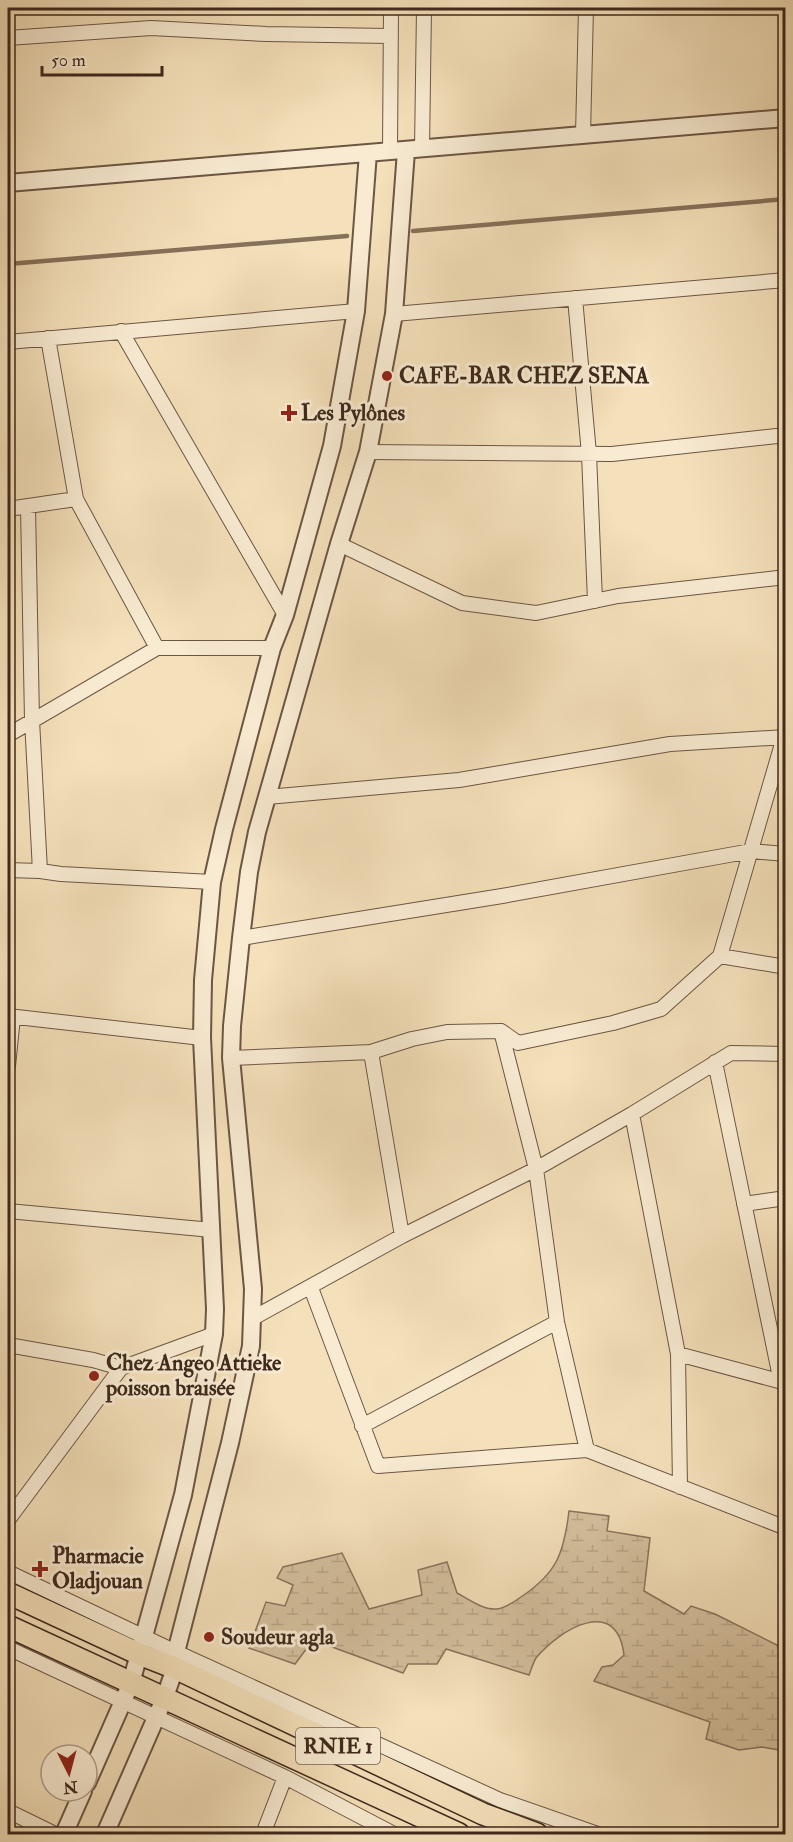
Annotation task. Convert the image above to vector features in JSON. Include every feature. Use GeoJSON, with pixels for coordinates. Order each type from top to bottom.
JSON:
{"type":"FeatureCollection","features":[{"type":"Feature","properties":{"kind":"highway","name":"RNIE 1"},"geometry":{"type":"LineString","coordinates":[[8,1593],[175,1660],[483,1814],[537,1834]]}},
{"type":"Feature","properties":{"kind":"highway","name":"RNIE 1"},"geometry":{"type":"LineString","coordinates":[[8,1626],[127,1692],[165,1697],[459,1834]]}},
{"type":"Feature","properties":{"kind":"street"},"geometry":{"type":"LineString","coordinates":[[391,8],[390,36],[406,150]]}},
{"type":"Feature","properties":{"kind":"street"},"geometry":{"type":"LineString","coordinates":[[105,1834],[165,1697],[230,1443],[251,1346],[253,1289],[231,1058],[232,1026],[249,872],[267,797],[339,544],[368,452],[394,315],[406,150],[424,8]]}},
{"type":"Feature","properties":{"kind":"street"},"geometry":{"type":"LineString","coordinates":[[582,135],[586,8]]}},
{"type":"Feature","properties":{"kind":"street"},"geometry":{"type":"LineString","coordinates":[[8,38],[151,28],[266,34],[390,36]]}},
{"type":"Feature","properties":{"kind":"street"},"geometry":{"type":"LineString","coordinates":[[8,183],[786,118]]}},
{"type":"Feature","properties":{"kind":"street"},"geometry":{"type":"LineString","coordinates":[[99,1756],[127,1692],[183,1495],[214,1334],[212,1230],[202,1038],[203,980],[212,882],[272,648],[285,615],[332,446],[356,311],[368,153]]}},
{"type":"Feature","properties":{"kind":"street"},"geometry":{"type":"LineString","coordinates":[[394,315],[786,280]]}},
{"type":"Feature","properties":{"kind":"street"},"geometry":{"type":"LineString","coordinates":[[575,298],[589,454],[596,600]]}},
{"type":"Feature","properties":{"kind":"street"},"geometry":{"type":"LineString","coordinates":[[8,342],[356,311]]}},
{"type":"Feature","properties":{"kind":"street"},"geometry":{"type":"LineString","coordinates":[[121,331],[285,615]]}},
{"type":"Feature","properties":{"kind":"street"},"geometry":{"type":"LineString","coordinates":[[48,338],[76,499],[157,648]]}},
{"type":"Feature","properties":{"kind":"street"},"geometry":{"type":"LineString","coordinates":[[368,452],[612,454],[786,435]]}},
{"type":"Feature","properties":{"kind":"street"},"geometry":{"type":"LineString","coordinates":[[8,509],[76,499]]}},
{"type":"Feature","properties":{"kind":"street"},"geometry":{"type":"LineString","coordinates":[[28,506],[33,720],[40,871]]}},
{"type":"Feature","properties":{"kind":"street"},"geometry":{"type":"LineString","coordinates":[[339,544],[462,603],[536,613],[618,596],[786,577]]}},
{"type":"Feature","properties":{"kind":"street"},"geometry":{"type":"LineString","coordinates":[[8,735],[157,648],[272,648]]}},
{"type":"Feature","properties":{"kind":"street"},"geometry":{"type":"LineString","coordinates":[[231,1058],[371,1052],[412,1039],[447,1032],[501,1031],[518,1043],[612,1023],[661,1009],[720,956],[785,737],[670,744],[459,780],[267,797]]}},
{"type":"Feature","properties":{"kind":"street"},"geometry":{"type":"LineString","coordinates":[[241,938],[502,896],[751,851],[786,854]]}},
{"type":"Feature","properties":{"kind":"street"},"geometry":{"type":"LineString","coordinates":[[8,870],[212,882]]}},
{"type":"Feature","properties":{"kind":"street"},"geometry":{"type":"LineString","coordinates":[[720,956],[786,967]]}},
{"type":"Feature","properties":{"kind":"street"},"geometry":{"type":"LineString","coordinates":[[8,1066],[10,1016],[202,1038]]}},
{"type":"Feature","properties":{"kind":"street"},"geometry":{"type":"LineString","coordinates":[[501,1031],[536,1169],[557,1322],[587,1449]]}},
{"type":"Feature","properties":{"kind":"street"},"geometry":{"type":"LineString","coordinates":[[371,1052],[402,1236]]}},
{"type":"Feature","properties":{"kind":"street"},"geometry":{"type":"LineString","coordinates":[[253,1318],[402,1236],[536,1169],[632,1114],[731,1053],[786,1054]]}},
{"type":"Feature","properties":{"kind":"street"},"geometry":{"type":"LineString","coordinates":[[678,1353],[783,1383],[715,1062]]}},
{"type":"Feature","properties":{"kind":"street"},"geometry":{"type":"LineString","coordinates":[[632,1114],[678,1353],[680,1487]]}},
{"type":"Feature","properties":{"kind":"street"},"geometry":{"type":"LineString","coordinates":[[744,1204],[786,1198]]}},
{"type":"Feature","properties":{"kind":"street"},"geometry":{"type":"LineString","coordinates":[[8,1211],[212,1230]]}},
{"type":"Feature","properties":{"kind":"street"},"geometry":{"type":"LineString","coordinates":[[311,1288],[378,1466],[382,1468],[587,1449],[786,1528]]}},
{"type":"Feature","properties":{"kind":"street"},"geometry":{"type":"LineString","coordinates":[[362,1426],[557,1322]]}},
{"type":"Feature","properties":{"kind":"street"},"geometry":{"type":"LineString","coordinates":[[8,1520],[121,1368],[214,1334]]}},
{"type":"Feature","properties":{"kind":"street"},"geometry":{"type":"LineString","coordinates":[[8,1345],[93,1360],[121,1368]]}},
{"type":"Feature","properties":{"kind":"street"},"geometry":{"type":"LineString","coordinates":[[8,1572],[141,1645]]}},
{"type":"Feature","properties":{"kind":"street"},"geometry":{"type":"LineString","coordinates":[[8,1648],[127,1692],[156,1717],[285,1777],[394,1834]]}},
{"type":"Feature","properties":{"kind":"street"},"geometry":{"type":"LineString","coordinates":[[175,1660],[500,1800],[598,1834]]}},
{"type":"Feature","properties":{"kind":"street"},"geometry":{"type":"LineString","coordinates":[[263,1834],[285,1777]]}},
{"type":"Feature","properties":{"kind":"street"},"geometry":{"type":"LineString","coordinates":[[64,1834],[78,1803]]}},
{"type":"Feature","properties":{"kind":"street"},"geometry":{"type":"LineString","coordinates":[[8,1811],[55,1834]]}},
{"type":"Feature","properties":{"kind":"green space"},"geometry":{"type":"Polygon","coordinates":[[[569,1511],[609,1516],[607,1531],[650,1538],[644,1591],[684,1614],[691,1606],[715,1614],[777,1645],[785,1665],[785,1751],[762,1747],[739,1750],[706,1739],[710,1722],[594,1681],[602,1667],[613,1665],[624,1655],[619,1637],[611,1626],[599,1622],[586,1623],[559,1637],[536,1658],[529,1675],[446,1649],[437,1664],[408,1664],[403,1673],[313,1640],[295,1664],[249,1648],[266,1602],[285,1606],[293,1585],[277,1578],[283,1567],[342,1553],[369,1609],[422,1595],[418,1570],[447,1562],[457,1593],[486,1608],[506,1607],[543,1579],[557,1561],[569,1511]]]}},
{"type":"Feature","properties":{"kind":"waterway"},"geometry":{"type":"LineString","coordinates":[[413,231],[786,199]]}},
{"type":"Feature","properties":{"kind":"waterway"},"geometry":{"type":"LineString","coordinates":[[8,264],[347,236]]}},
{"type":"Feature","properties":{"kind":"place","name":"CAFE-BAR CHEZ SENA"},"geometry":{"type":"Point","coordinates":[387,376]}},
{"type":"Feature","properties":{"kind":"place","name":"Les Pylônes"},"geometry":{"type":"Point","coordinates":[289,413]}},
{"type":"Feature","properties":{"kind":"place","name":"Chez Angeo Attieke poisson braisée"},"geometry":{"type":"Point","coordinates":[94,1376]}},
{"type":"Feature","properties":{"kind":"place","name":"Pharmacie Oladjouan"},"geometry":{"type":"Point","coordinates":[40,1569]}},
{"type":"Feature","properties":{"kind":"place","name":"Soudeur agla"},"geometry":{"type":"Point","coordinates":[209,1637]}}]}
